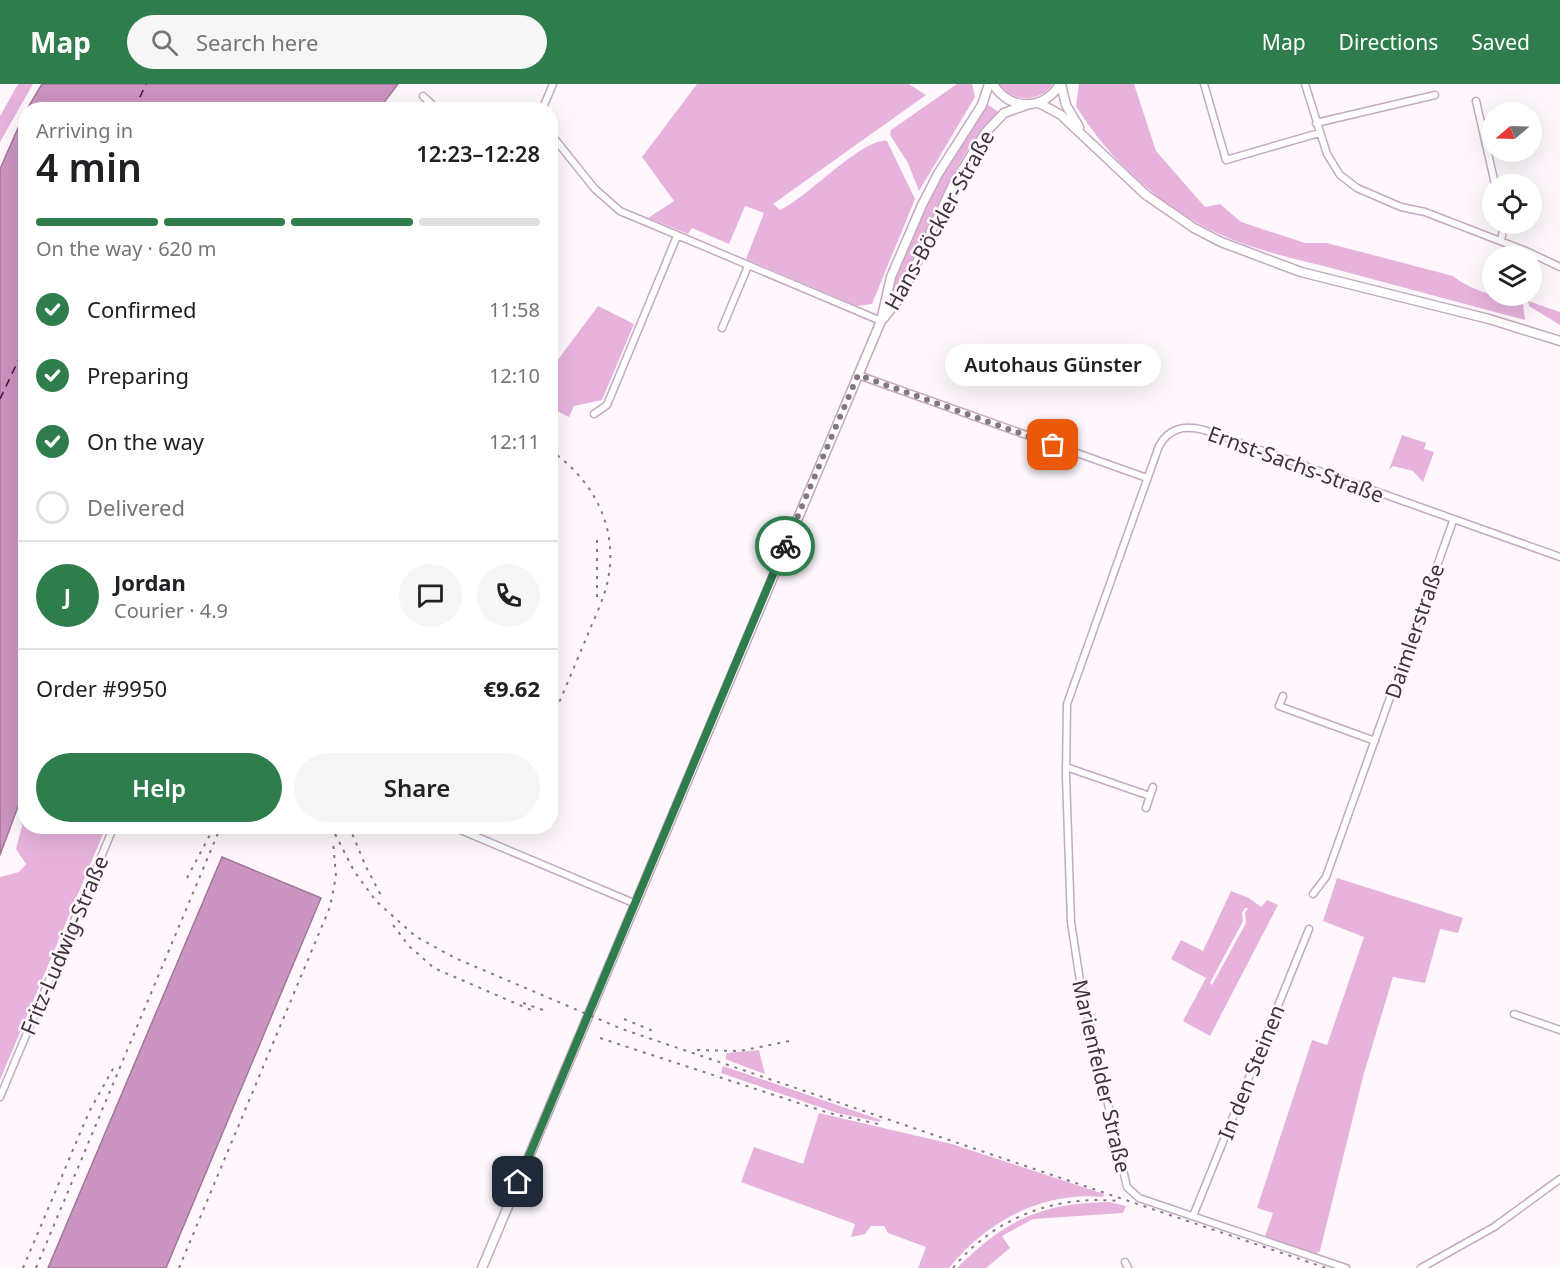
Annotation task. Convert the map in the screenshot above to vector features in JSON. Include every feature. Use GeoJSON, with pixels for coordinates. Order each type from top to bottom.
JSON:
{"type":"FeatureCollection","features":[{"type":"Feature","properties":{"kind":"main road"},"geometry":{"type":"LineString","coordinates":[[991,84],[1010,101],[1029,104]]}},
{"type":"Feature","properties":{"kind":"main road","name":"Hans-Böckler-Straße"},"geometry":{"type":"LineString","coordinates":[[482,1268],[881,321],[891,278],[918,214],[938,174],[982,105],[991,84]]}},
{"type":"Feature","properties":{"kind":"main road"},"geometry":{"type":"LineString","coordinates":[[1060,84],[1052,95],[1039,102],[1060,115],[1083,135],[1112,166],[1146,195],[1194,228],[1229,246],[1301,272],[1489,318],[1560,341]]}},
{"type":"Feature","properties":{"kind":"main road"},"geometry":{"type":"LineString","coordinates":[[1060,84],[1066,105],[1083,135]]}},
{"type":"Feature","properties":{"kind":"main road","name":"Hans-Böckler-Straße"},"geometry":{"type":"LineString","coordinates":[[881,321],[901,296],[953,185],[985,134],[1004,113],[1039,102]]}},
{"type":"Feature","properties":{"kind":"street"},"geometry":{"type":"LineString","coordinates":[[545,102],[553,84]]}},
{"type":"Feature","properties":{"kind":"street"},"geometry":{"type":"LineString","coordinates":[[1204,84],[1226,160],[1319,133]]}},
{"type":"Feature","properties":{"kind":"street"},"geometry":{"type":"LineString","coordinates":[[1305,84],[1319,133],[1333,164],[1357,188],[1401,207],[1425,212],[1501,241],[1560,267]]}},
{"type":"Feature","properties":{"kind":"street"},"geometry":{"type":"LineString","coordinates":[[1316,123],[1435,95]]}},
{"type":"Feature","properties":{"kind":"street"},"geometry":{"type":"LineString","coordinates":[[423,96],[429,102]]}},
{"type":"Feature","properties":{"kind":"street"},"geometry":{"type":"LineString","coordinates":[[1476,100],[1493,174]]}},
{"type":"Feature","properties":{"kind":"street"},"geometry":{"type":"LineString","coordinates":[[558,143],[605,199],[633,218],[881,321]]}},
{"type":"Feature","properties":{"kind":"street"},"geometry":{"type":"LineString","coordinates":[[1501,241],[1502,234]]}},
{"type":"Feature","properties":{"kind":"street"},"geometry":{"type":"LineString","coordinates":[[594,414],[607,405],[676,236]]}},
{"type":"Feature","properties":{"kind":"street"},"geometry":{"type":"LineString","coordinates":[[722,328],[748,266]]}},
{"type":"Feature","properties":{"kind":"street"},"geometry":{"type":"LineString","coordinates":[[858,375],[1147,478]]}},
{"type":"Feature","properties":{"kind":"street","name":"Ernst-Sachs-Straße"},"geometry":{"type":"LineString","coordinates":[[1067,704],[1162,440],[1176,429],[1192,427],[1560,557]]}},
{"type":"Feature","properties":{"kind":"street","name":"Daimlerstraße"},"geometry":{"type":"LineString","coordinates":[[1313,894],[1326,877],[1453,521]]}},
{"type":"Feature","properties":{"kind":"street"},"geometry":{"type":"LineString","coordinates":[[1283,696],[1280,706],[1375,741]]}},
{"type":"Feature","properties":{"kind":"street","name":"Marienfelder Straße"},"geometry":{"type":"LineString","coordinates":[[1067,704],[1069,897],[1073,941],[1124,1178],[1132,1194],[1139,1198],[1346,1268]]}},
{"type":"Feature","properties":{"kind":"street"},"geometry":{"type":"LineString","coordinates":[[1066,767],[1150,796]]}},
{"type":"Feature","properties":{"kind":"street"},"geometry":{"type":"LineString","coordinates":[[1146,808],[1154,787]]}},
{"type":"Feature","properties":{"kind":"street","name":"Fritz-Ludwig-Straße"},"geometry":{"type":"LineString","coordinates":[[0,1097],[111,834]]}},
{"type":"Feature","properties":{"kind":"street"},"geometry":{"type":"LineString","coordinates":[[470,834],[636,904]]}},
{"type":"Feature","properties":{"kind":"street","name":"In den Steinen"},"geometry":{"type":"LineString","coordinates":[[1193,1216],[1309,929]]}},
{"type":"Feature","properties":{"kind":"street"},"geometry":{"type":"LineString","coordinates":[[1514,1014],[1560,1030]]}},
{"type":"Feature","properties":{"kind":"street"},"geometry":{"type":"LineString","coordinates":[[1420,1268],[1494,1227],[1560,1179]]}},
{"type":"Feature","properties":{"kind":"shaded area"},"geometry":{"type":"Polygon","coordinates":[[[18,84],[33,84],[23,102],[18,102],[18,110],[0,142],[0,116],[18,84]]]}},
{"type":"Feature","properties":{"kind":"shaded area"},"geometry":{"type":"Polygon","coordinates":[[[42,84],[398,84],[384,102],[31,102],[42,84]]]}},
{"type":"Feature","properties":{"kind":"shaded area"},"geometry":{"type":"Polygon","coordinates":[[[697,84],[909,84],[926,95],[773,204],[780,210],[791,204],[849,158],[877,142],[887,141],[915,199],[872,304],[857,306],[746,259],[764,213],[745,206],[729,244],[692,228],[688,234],[648,218],[674,201],[642,157],[697,84]]]}},
{"type":"Feature","properties":{"kind":"shaded area"},"geometry":{"type":"Polygon","coordinates":[[[957,84],[972,84],[975,97],[919,191],[908,163],[890,135],[891,130],[957,84]]]}},
{"type":"Feature","properties":{"kind":"shaded area"},"geometry":{"type":"Polygon","coordinates":[[[999,84],[1053,84],[1041,95],[1026,98],[1012,95],[999,84]]]}},
{"type":"Feature","properties":{"kind":"shaded area"},"geometry":{"type":"Polygon","coordinates":[[[1079,84],[1134,84],[1156,151],[1205,207],[1220,204],[1241,222],[1305,243],[1327,243],[1453,276],[1482,292],[1482,306],[1523,306],[1525,320],[1260,249],[1217,233],[1176,209],[1138,180],[1104,145],[1076,106],[1079,84]]]}},
{"type":"Feature","properties":{"kind":"shaded area"},"geometry":{"type":"Polygon","coordinates":[[[986,103],[998,112],[967,151],[941,198],[899,294],[891,301],[889,298],[892,286],[931,193],[986,103]]]}},
{"type":"Feature","properties":{"kind":"shaded area"},"geometry":{"type":"Polygon","coordinates":[[[18,128],[18,807],[0,855],[0,169],[18,128]]]}},
{"type":"Feature","properties":{"kind":"shaded area"},"geometry":{"type":"Polygon","coordinates":[[[598,306],[634,324],[602,400],[574,406],[569,417],[558,412],[558,360],[598,306]]]}},
{"type":"Feature","properties":{"kind":"shaded area"},"geometry":{"type":"Polygon","coordinates":[[[1529,306],[1542,306],[1560,312],[1560,325],[1529,306]]]}},
{"type":"Feature","properties":{"kind":"shaded area"},"geometry":{"type":"Polygon","coordinates":[[[1402,435],[1426,443],[1424,449],[1434,452],[1423,482],[1413,471],[1393,466],[1389,470],[1402,435]]]}},
{"type":"Feature","properties":{"kind":"shaded area"},"geometry":{"type":"Polygon","coordinates":[[[20,834],[103,834],[0,1080],[0,877],[19,872],[26,864],[16,849],[20,834]]]}},
{"type":"Feature","properties":{"kind":"shaded area"},"geometry":{"type":"Polygon","coordinates":[[[222,857],[321,898],[166,1268],[48,1268],[222,857]]]}},
{"type":"Feature","properties":{"kind":"shaded area"},"geometry":{"type":"Polygon","coordinates":[[[1337,878],[1463,918],[1458,933],[1440,929],[1425,983],[1393,977],[1364,1073],[1320,1251],[1315,1254],[1265,1236],[1273,1213],[1257,1208],[1312,1040],[1327,1045],[1364,937],[1323,921],[1337,878]]]}},
{"type":"Feature","properties":{"kind":"shaded area"},"geometry":{"type":"Polygon","coordinates":[[[1231,891],[1249,898],[1261,907],[1267,900],[1278,905],[1210,1036],[1183,1021],[1206,978],[1171,959],[1181,940],[1203,951],[1231,891]],[[1245,908],[1242,913],[1243,921],[1210,983],[1212,985],[1246,923],[1245,913],[1248,908],[1245,908]]]}},
{"type":"Feature","properties":{"kind":"shaded area"},"geometry":{"type":"Polygon","coordinates":[[[759,1050],[765,1074],[725,1059],[727,1053],[759,1050]]]}},
{"type":"Feature","properties":{"kind":"shaded area"},"geometry":{"type":"Polygon","coordinates":[[[723,1066],[881,1120],[880,1122],[837,1113],[721,1073],[723,1066]]]}},
{"type":"Feature","properties":{"kind":"shaded area"},"geometry":{"type":"Polygon","coordinates":[[[819,1113],[952,1144],[1104,1194],[1103,1197],[1080,1196],[1037,1205],[998,1224],[964,1251],[949,1268],[918,1268],[926,1247],[888,1233],[884,1226],[871,1226],[865,1234],[851,1237],[855,1224],[741,1182],[754,1147],[803,1164],[819,1113]]]}},
{"type":"Feature","properties":{"kind":"shaded area"},"geometry":{"type":"Polygon","coordinates":[[[1109,1202],[1126,1206],[1123,1213],[1033,1219],[1002,1236],[1010,1248],[986,1268],[957,1268],[991,1238],[1026,1217],[1063,1206],[1109,1202]]]}},
{"type":"Feature","properties":{"kind":"ferry route"},"geometry":{"type":"LineString","coordinates":[[138,102],[146,84]]}},
{"type":"Feature","properties":{"kind":"ferry route"},"geometry":{"type":"LineString","coordinates":[[0,399],[18,361]]}},
{"type":"Feature","properties":{"kind":"railway"},"geometry":{"type":"LineString","coordinates":[[558,456],[580,477],[592,493],[601,510],[610,547],[610,567],[604,595],[558,705]]}},
{"type":"Feature","properties":{"kind":"railway"},"geometry":{"type":"LineString","coordinates":[[597,540],[597,597]]}},
{"type":"Feature","properties":{"kind":"railway"},"geometry":{"type":"LineString","coordinates":[[187,878],[210,834]]}},
{"type":"Feature","properties":{"kind":"railway"},"geometry":{"type":"LineString","coordinates":[[36,1268],[218,834]]}},
{"type":"Feature","properties":{"kind":"railway"},"geometry":{"type":"LineString","coordinates":[[335,834],[354,871],[376,901],[415,936],[455,958],[622,1029],[1326,1268]]}},
{"type":"Feature","properties":{"kind":"railway"},"geometry":{"type":"LineString","coordinates":[[352,834],[383,899]]}},
{"type":"Feature","properties":{"kind":"railway"},"geometry":{"type":"LineString","coordinates":[[179,1268],[330,907],[336,876],[333,841]]}},
{"type":"Feature","properties":{"kind":"railway"},"geometry":{"type":"LineString","coordinates":[[393,925],[409,946],[434,968],[531,1010]]}},
{"type":"Feature","properties":{"kind":"railway"},"geometry":{"type":"LineString","coordinates":[[523,1003],[543,1010]]}},
{"type":"Feature","properties":{"kind":"railway"},"geometry":{"type":"LineString","coordinates":[[624,1019],[653,1031]]}},
{"type":"Feature","properties":{"kind":"railway"},"geometry":{"type":"LineString","coordinates":[[600,1038],[829,1113],[882,1125]]}},
{"type":"Feature","properties":{"kind":"railway"},"geometry":{"type":"LineString","coordinates":[[697,1050],[740,1051],[794,1040]]}},
{"type":"Feature","properties":{"kind":"railway"},"geometry":{"type":"LineString","coordinates":[[23,1268],[89,1112],[114,1067]]}},
{"type":"Feature","properties":{"kind":"railway"},"geometry":{"type":"LineString","coordinates":[[953,1268],[987,1236],[1006,1223],[1027,1214],[1048,1206],[1071,1202],[1117,1201]]}},
{"type":"Feature","properties":{"kind":"way so far"},"geometry":{"type":"LineString","coordinates":[[785,546],[858,375],[1053,445]]}},
{"type":"Feature","properties":{"kind":"place","name":"Autohaus Günster"},"geometry":{"type":"Point","coordinates":[1053,445]}},
{"type":"Feature","properties":{"kind":"route"},"geometry":{"type":"LineString","coordinates":[[518,1182],[590,1016],[785,546]]}}]}
